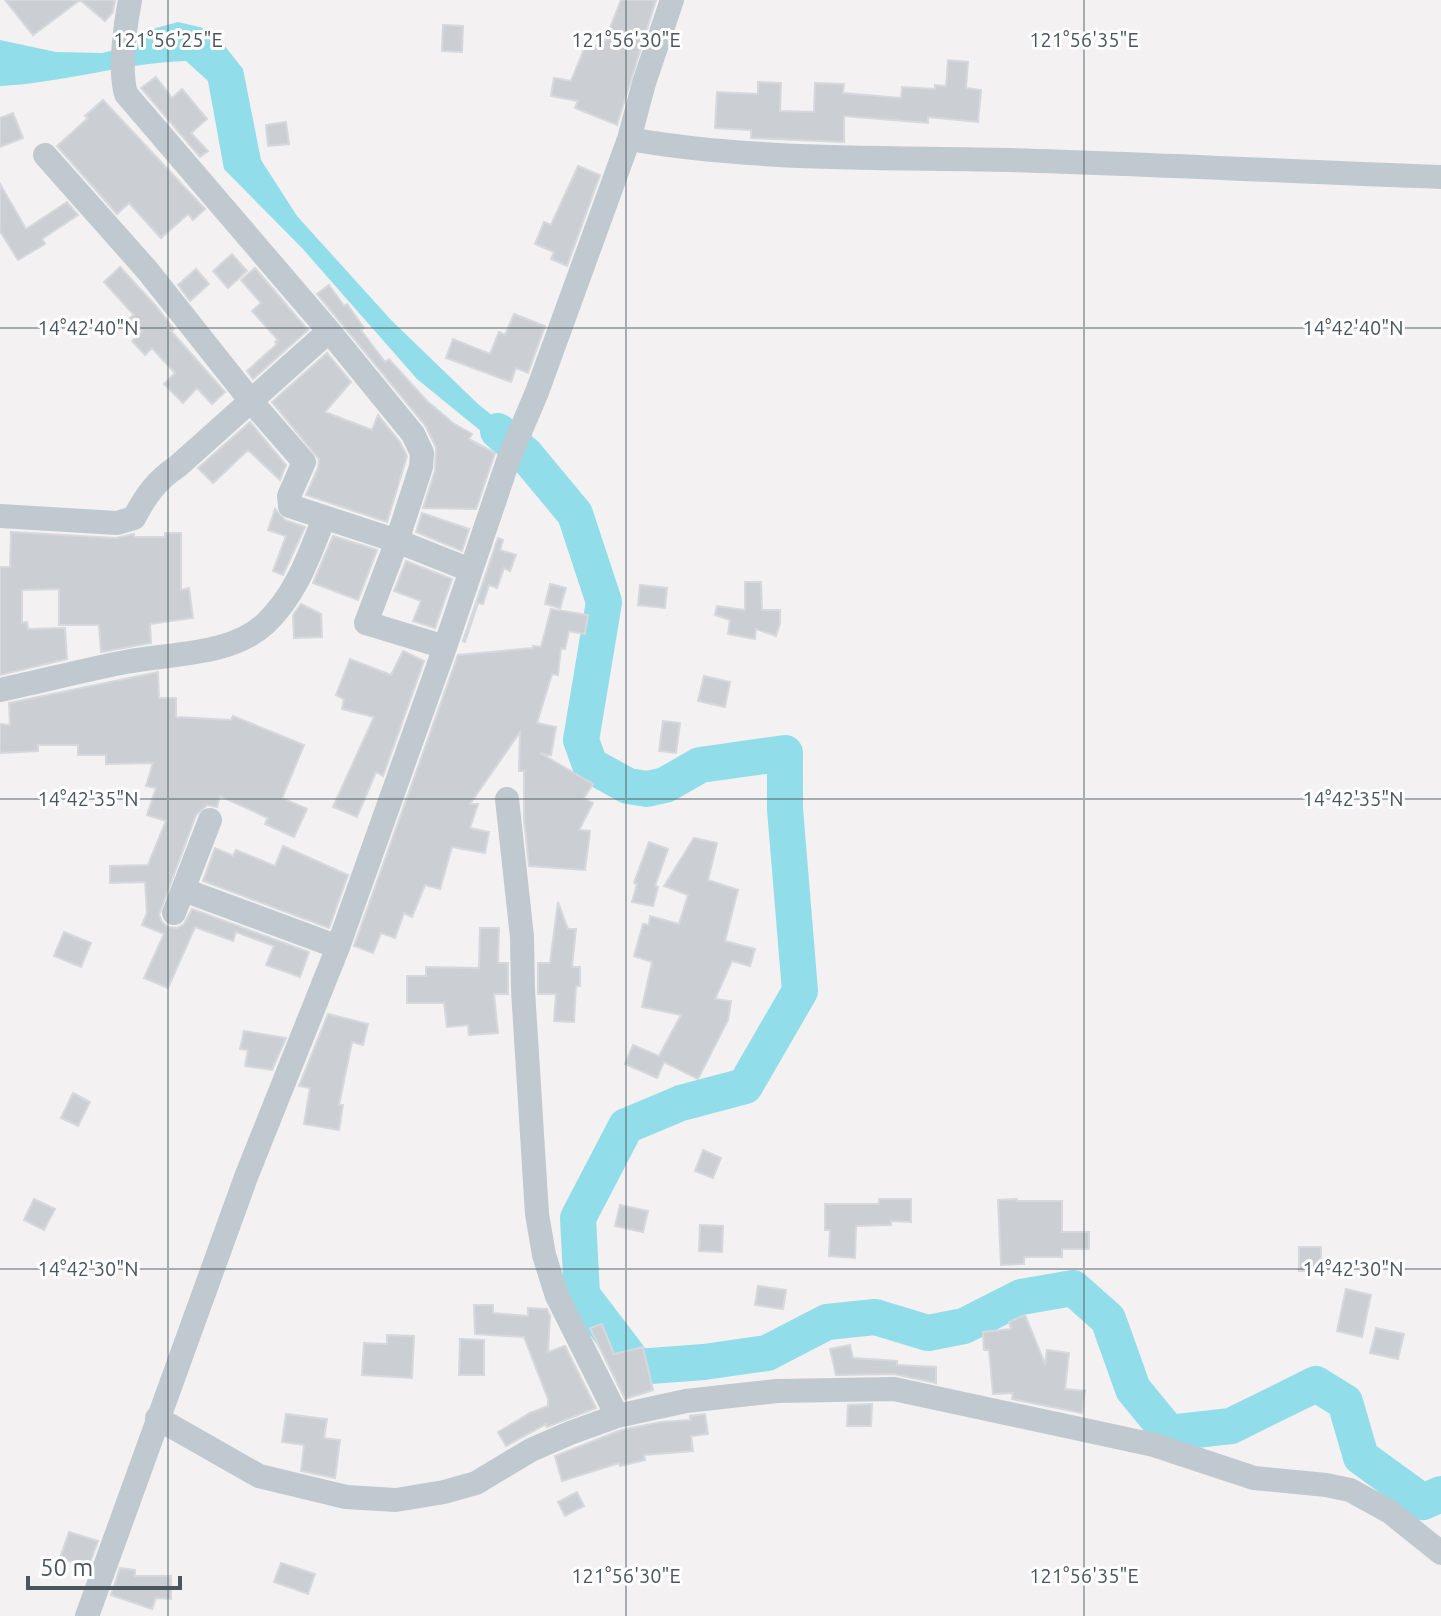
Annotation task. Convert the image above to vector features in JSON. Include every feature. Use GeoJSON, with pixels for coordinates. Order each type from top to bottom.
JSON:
{"type":"FeatureCollection","features":[{"type":"Feature","properties":{"kind":"street"},"geometry":{"type":"LineString","coordinates":[[130,0],[124,57],[126,94],[329,331],[420,445],[421,467],[366,623],[445,647]]}},
{"type":"Feature","properties":{"kind":"street"},"geometry":{"type":"LineString","coordinates":[[87,1616],[246,1177],[338,947],[509,458],[537,392],[629,139],[672,0]]}},
{"type":"Feature","properties":{"kind":"street"},"geometry":{"type":"LineString","coordinates":[[629,139],[765,156],[1012,160],[1441,177]]}},
{"type":"Feature","properties":{"kind":"street"},"geometry":{"type":"LineString","coordinates":[[45,155],[147,270],[251,401],[304,462],[289,496],[290,506],[397,541],[470,570]]}},
{"type":"Feature","properties":{"kind":"street"},"geometry":{"type":"LineString","coordinates":[[0,516],[117,523],[134,518],[144,498],[162,477],[329,331]]}},
{"type":"Feature","properties":{"kind":"street"},"geometry":{"type":"LineString","coordinates":[[0,690],[125,662],[225,646],[252,635],[276,613],[295,587],[324,518]]}},
{"type":"Feature","properties":{"kind":"street"},"geometry":{"type":"LineString","coordinates":[[507,799],[522,937],[537,1214],[544,1255],[557,1296],[617,1416]]}},
{"type":"Feature","properties":{"kind":"street"},"geometry":{"type":"LineString","coordinates":[[174,913],[210,820]]}},
{"type":"Feature","properties":{"kind":"street"},"geometry":{"type":"LineString","coordinates":[[184,890],[338,947]]}},
{"type":"Feature","properties":{"kind":"street"},"geometry":{"type":"LineString","coordinates":[[157,1418],[259,1476],[346,1497],[396,1500],[476,1483],[531,1450],[617,1416],[686,1401],[777,1391],[894,1389],[1154,1445],[1254,1478],[1350,1490],[1390,1512],[1441,1553]]}},
{"type":"Feature","properties":{"kind":"water"},"geometry":{"type":"Polygon","coordinates":[[[178,22],[212,30],[243,69],[261,160],[297,216],[392,321],[478,404],[540,454],[531,472],[417,379],[302,248],[224,169],[208,81],[186,61],[0,86],[0,40],[56,52],[102,53],[140,44],[145,31],[178,22]]]}},
{"type":"Feature","properties":{"kind":"building"},"geometry":{"type":"Polygon","coordinates":[[[5,0],[80,0],[33,35],[5,0]]]}},
{"type":"Feature","properties":{"kind":"building"},"geometry":{"type":"Polygon","coordinates":[[[80,0],[115,0],[113,12],[105,21],[80,0]]]}},
{"type":"Feature","properties":{"kind":"building"},"geometry":{"type":"Polygon","coordinates":[[[621,0],[656,0],[617,125],[575,108],[578,101],[551,96],[554,78],[571,81],[587,42],[602,48],[621,0]]]}},
{"type":"Feature","properties":{"kind":"building"},"geometry":{"type":"Polygon","coordinates":[[[443,25],[463,26],[462,52],[442,51],[443,25]]]}},
{"type":"Feature","properties":{"kind":"building"},"geometry":{"type":"Polygon","coordinates":[[[948,60],[968,62],[966,88],[981,90],[978,122],[928,117],[928,123],[844,116],[844,142],[751,138],[751,130],[715,128],[717,92],[758,94],[758,82],[781,83],[780,111],[814,112],[815,83],[844,84],[843,93],[901,98],[902,87],[935,89],[935,85],[946,86],[948,60]]]}},
{"type":"Feature","properties":{"kind":"building"},"geometry":{"type":"Polygon","coordinates":[[[156,77],[172,98],[182,89],[207,119],[191,133],[208,151],[200,157],[141,88],[156,77]]]}},
{"type":"Feature","properties":{"kind":"building"},"geometry":{"type":"Polygon","coordinates":[[[103,100],[205,209],[193,220],[188,214],[161,238],[129,203],[117,214],[57,146],[103,100]]]}},
{"type":"Feature","properties":{"kind":"building"},"geometry":{"type":"Polygon","coordinates":[[[13,113],[23,138],[0,147],[0,118],[13,113]]]}},
{"type":"Feature","properties":{"kind":"building"},"geometry":{"type":"Polygon","coordinates":[[[286,122],[289,144],[268,146],[266,125],[286,122]]]}},
{"type":"Feature","properties":{"kind":"building"},"geometry":{"type":"Polygon","coordinates":[[[578,166],[600,175],[567,266],[551,259],[554,252],[535,244],[544,222],[551,225],[578,166]]]}},
{"type":"Feature","properties":{"kind":"building"},"geometry":{"type":"Polygon","coordinates":[[[0,184],[26,229],[67,202],[78,215],[42,239],[45,244],[18,260],[0,231],[0,184]]]}},
{"type":"Feature","properties":{"kind":"building"},"geometry":{"type":"Polygon","coordinates":[[[232,254],[247,271],[228,288],[213,271],[232,254]]]}},
{"type":"Feature","properties":{"kind":"building"},"geometry":{"type":"Polygon","coordinates":[[[120,267],[225,392],[212,404],[197,388],[183,403],[164,384],[175,373],[152,348],[145,355],[132,341],[142,331],[130,318],[134,315],[104,282],[120,267]]]}},
{"type":"Feature","properties":{"kind":"building"},"geometry":{"type":"Polygon","coordinates":[[[255,268],[308,330],[253,379],[247,371],[278,340],[252,311],[261,303],[241,280],[255,268]]]}},
{"type":"Feature","properties":{"kind":"building"},"geometry":{"type":"Polygon","coordinates":[[[196,269],[209,284],[190,301],[178,285],[196,269]]]}},
{"type":"Feature","properties":{"kind":"building"},"geometry":{"type":"Polygon","coordinates":[[[329,285],[344,306],[347,304],[364,328],[361,330],[385,362],[389,359],[427,401],[472,434],[469,439],[495,453],[476,509],[423,508],[435,471],[436,447],[425,425],[317,294],[329,285]]]}},
{"type":"Feature","properties":{"kind":"building"},"geometry":{"type":"Polygon","coordinates":[[[514,314],[545,326],[528,373],[516,368],[511,382],[446,358],[453,339],[490,354],[499,332],[505,335],[514,314]]]}},
{"type":"Feature","properties":{"kind":"building"},"geometry":{"type":"Polygon","coordinates":[[[327,353],[351,382],[325,412],[372,430],[378,415],[407,456],[387,522],[306,495],[319,459],[272,402],[327,353]]]}},
{"type":"Feature","properties":{"kind":"building"},"geometry":{"type":"Polygon","coordinates":[[[250,422],[286,465],[280,480],[248,450],[213,483],[198,468],[250,422]]]}},
{"type":"Feature","properties":{"kind":"building"},"geometry":{"type":"Polygon","coordinates":[[[275,509],[285,520],[305,527],[283,575],[273,571],[286,536],[268,530],[275,509]]]}},
{"type":"Feature","properties":{"kind":"building"},"geometry":{"type":"Polygon","coordinates":[[[422,513],[469,529],[462,551],[416,532],[422,513]]]}},
{"type":"Feature","properties":{"kind":"building"},"geometry":{"type":"Polygon","coordinates":[[[11,532],[116,538],[134,534],[134,537],[165,537],[165,533],[181,533],[181,590],[189,588],[193,618],[150,624],[151,643],[101,652],[99,625],[59,625],[59,589],[22,590],[22,623],[27,622],[28,629],[65,628],[67,659],[0,675],[0,567],[10,567],[11,532]]]}},
{"type":"Feature","properties":{"kind":"building"},"geometry":{"type":"Polygon","coordinates":[[[333,536],[377,550],[358,600],[313,583],[333,536]]]}},
{"type":"Feature","properties":{"kind":"building"},"geometry":{"type":"Polygon","coordinates":[[[498,538],[503,540],[500,550],[516,555],[510,571],[504,568],[497,588],[489,585],[483,604],[478,603],[465,642],[463,641],[498,538]]]}},
{"type":"Feature","properties":{"kind":"building"},"geometry":{"type":"Polygon","coordinates":[[[406,561],[452,579],[435,628],[413,621],[421,601],[394,591],[406,561]]]}},
{"type":"Feature","properties":{"kind":"building"},"geometry":{"type":"Polygon","coordinates":[[[745,582],[761,582],[762,610],[780,610],[776,636],[756,629],[755,639],[728,634],[730,620],[715,615],[717,606],[745,610],[745,582]]]}},
{"type":"Feature","properties":{"kind":"building"},"geometry":{"type":"Polygon","coordinates":[[[550,584],[566,588],[560,608],[545,604],[550,584]]]}},
{"type":"Feature","properties":{"kind":"building"},"geometry":{"type":"Polygon","coordinates":[[[640,585],[667,588],[665,608],[638,605],[640,585]]]}},
{"type":"Feature","properties":{"kind":"building"},"geometry":{"type":"Polygon","coordinates":[[[301,604],[321,614],[322,637],[294,638],[293,615],[301,604]]]}},
{"type":"Feature","properties":{"kind":"building"},"geometry":{"type":"Polygon","coordinates":[[[551,609],[588,615],[585,634],[569,631],[565,649],[561,648],[558,675],[552,674],[537,723],[556,727],[551,755],[540,753],[593,784],[584,798],[593,803],[579,830],[590,831],[585,870],[529,866],[524,819],[524,771],[519,771],[520,732],[470,804],[478,804],[470,828],[489,832],[485,853],[452,847],[440,889],[425,885],[412,917],[404,913],[395,938],[381,933],[373,953],[354,946],[458,655],[541,647],[551,609]]]}},
{"type":"Feature","properties":{"kind":"building"},"geometry":{"type":"Polygon","coordinates":[[[403,651],[424,661],[383,776],[376,772],[357,817],[333,807],[374,717],[342,709],[344,699],[336,695],[350,659],[391,675],[403,651]]]}},
{"type":"Feature","properties":{"kind":"building"},"geometry":{"type":"Polygon","coordinates":[[[158,672],[159,698],[176,698],[176,717],[231,720],[233,716],[304,745],[282,798],[307,809],[294,837],[265,824],[268,818],[220,796],[217,807],[207,805],[196,815],[159,915],[162,922],[168,927],[177,928],[184,924],[192,909],[309,952],[300,977],[266,965],[274,946],[236,932],[233,941],[195,927],[168,988],[144,978],[164,934],[142,925],[147,913],[145,882],[110,883],[110,866],[148,865],[166,821],[147,815],[156,788],[146,786],[153,763],[106,764],[106,755],[78,755],[78,745],[38,745],[38,751],[0,753],[0,724],[10,725],[9,703],[158,672]]]}},
{"type":"Feature","properties":{"kind":"building"},"geometry":{"type":"Polygon","coordinates":[[[704,676],[730,682],[725,707],[698,701],[704,676]]]}},
{"type":"Feature","properties":{"kind":"building"},"geometry":{"type":"Polygon","coordinates":[[[663,721],[680,723],[676,753],[659,751],[663,721]]]}},
{"type":"Feature","properties":{"kind":"building"},"geometry":{"type":"Polygon","coordinates":[[[694,838],[717,843],[708,880],[738,890],[725,941],[755,949],[750,966],[732,961],[715,999],[731,1001],[728,1020],[698,1079],[664,1062],[657,1078],[625,1064],[633,1045],[659,1056],[681,1015],[642,1007],[652,962],[634,956],[643,924],[649,925],[650,916],[679,924],[688,895],[664,886],[694,838]]]}},
{"type":"Feature","properties":{"kind":"building"},"geometry":{"type":"Polygon","coordinates":[[[649,842],[668,849],[655,886],[658,887],[653,906],[632,902],[637,884],[634,883],[649,842]]]}},
{"type":"Feature","properties":{"kind":"building"},"geometry":{"type":"Polygon","coordinates":[[[283,846],[348,875],[329,928],[203,881],[215,848],[233,856],[236,850],[275,866],[283,846]]]}},
{"type":"Feature","properties":{"kind":"building"},"geometry":{"type":"Polygon","coordinates":[[[558,902],[568,929],[576,929],[572,967],[580,967],[580,986],[576,986],[574,1022],[554,1021],[556,994],[538,994],[538,963],[550,963],[558,902]]]}},
{"type":"Feature","properties":{"kind":"building"},"geometry":{"type":"Polygon","coordinates":[[[480,928],[499,928],[498,963],[508,963],[508,994],[494,994],[498,1033],[469,1035],[468,1025],[447,1027],[444,1003],[407,1003],[407,976],[426,976],[426,967],[479,968],[480,928]]]}},
{"type":"Feature","properties":{"kind":"building"},"geometry":{"type":"Polygon","coordinates":[[[64,932],[91,943],[81,967],[54,956],[64,932]]]}},
{"type":"Feature","properties":{"kind":"building"},"geometry":{"type":"Polygon","coordinates":[[[328,1014],[368,1024],[363,1045],[352,1042],[339,1105],[343,1105],[339,1130],[304,1124],[310,1088],[299,1086],[328,1014]]]}},
{"type":"Feature","properties":{"kind":"building"},"geometry":{"type":"Polygon","coordinates":[[[244,1031],[286,1038],[272,1070],[245,1066],[248,1050],[240,1049],[244,1031]]]}},
{"type":"Feature","properties":{"kind":"building"},"geometry":{"type":"Polygon","coordinates":[[[73,1093],[90,1102],[78,1126],[61,1118],[73,1093]]]}},
{"type":"Feature","properties":{"kind":"building"},"geometry":{"type":"Polygon","coordinates":[[[703,1150],[721,1158],[713,1178],[695,1171],[703,1150]]]}},
{"type":"Feature","properties":{"kind":"building"},"geometry":{"type":"Polygon","coordinates":[[[34,1199],[55,1209],[44,1230],[24,1220],[34,1199]]]}},
{"type":"Feature","properties":{"kind":"building"},"geometry":{"type":"Polygon","coordinates":[[[879,1199],[911,1199],[911,1222],[891,1221],[891,1225],[856,1226],[855,1258],[829,1256],[830,1230],[825,1230],[825,1204],[879,1204],[879,1199]]]}},
{"type":"Feature","properties":{"kind":"building"},"geometry":{"type":"Polygon","coordinates":[[[998,1200],[1062,1201],[1062,1232],[1089,1232],[1089,1249],[1062,1249],[1062,1257],[1024,1257],[1024,1264],[1001,1265],[998,1200]]]}},
{"type":"Feature","properties":{"kind":"building"},"geometry":{"type":"Polygon","coordinates":[[[620,1205],[648,1211],[643,1232],[615,1226],[620,1205]]]}},
{"type":"Feature","properties":{"kind":"building"},"geometry":{"type":"Polygon","coordinates":[[[700,1225],[723,1226],[722,1252],[699,1251],[700,1225]]]}},
{"type":"Feature","properties":{"kind":"building"},"geometry":{"type":"Polygon","coordinates":[[[1299,1247],[1321,1247],[1321,1271],[1299,1271],[1299,1247]]]}},
{"type":"Feature","properties":{"kind":"building"},"geometry":{"type":"Polygon","coordinates":[[[758,1286],[786,1290],[783,1309],[755,1305],[758,1286]]]}},
{"type":"Feature","properties":{"kind":"building"},"geometry":{"type":"Polygon","coordinates":[[[1346,1289],[1371,1295],[1362,1337],[1337,1331],[1346,1289]]]}},
{"type":"Feature","properties":{"kind":"building"},"geometry":{"type":"Polygon","coordinates":[[[474,1305],[493,1305],[493,1313],[528,1316],[528,1308],[547,1309],[550,1316],[548,1352],[565,1346],[596,1408],[547,1427],[546,1424],[506,1446],[498,1432],[548,1406],[548,1399],[524,1337],[475,1334],[474,1305]]]}},
{"type":"Feature","properties":{"kind":"building"},"geometry":{"type":"Polygon","coordinates":[[[1025,1315],[1045,1364],[1047,1350],[1069,1353],[1065,1389],[1085,1391],[1082,1413],[1012,1399],[1013,1393],[993,1394],[989,1350],[984,1350],[983,1332],[1011,1329],[1009,1322],[1025,1315]]]}},
{"type":"Feature","properties":{"kind":"building"},"geometry":{"type":"Polygon","coordinates":[[[602,1324],[614,1354],[643,1347],[653,1390],[625,1399],[590,1328],[602,1324]]]}},
{"type":"Feature","properties":{"kind":"building"},"geometry":{"type":"Polygon","coordinates":[[[1376,1328],[1404,1334],[1398,1359],[1370,1353],[1376,1328]]]}},
{"type":"Feature","properties":{"kind":"building"},"geometry":{"type":"Polygon","coordinates":[[[387,1335],[414,1336],[412,1378],[362,1375],[364,1343],[387,1344],[387,1335]]]}},
{"type":"Feature","properties":{"kind":"building"},"geometry":{"type":"Polygon","coordinates":[[[460,1339],[484,1340],[484,1375],[459,1375],[460,1339]]]}},
{"type":"Feature","properties":{"kind":"building"},"geometry":{"type":"Polygon","coordinates":[[[850,1345],[853,1358],[936,1367],[936,1383],[894,1374],[836,1375],[830,1349],[850,1345]]]}},
{"type":"Feature","properties":{"kind":"building"},"geometry":{"type":"Polygon","coordinates":[[[872,1404],[871,1426],[847,1426],[848,1405],[872,1404]]]}},
{"type":"Feature","properties":{"kind":"building"},"geometry":{"type":"Polygon","coordinates":[[[286,1414],[327,1419],[324,1438],[340,1440],[335,1478],[301,1471],[304,1445],[282,1442],[286,1414]]]}},
{"type":"Feature","properties":{"kind":"building"},"geometry":{"type":"Polygon","coordinates":[[[705,1414],[708,1434],[691,1436],[693,1451],[644,1455],[645,1460],[620,1466],[619,1463],[562,1481],[555,1456],[621,1430],[690,1420],[690,1416],[705,1414]]]}},
{"type":"Feature","properties":{"kind":"building"},"geometry":{"type":"Polygon","coordinates":[[[577,1492],[584,1506],[565,1516],[558,1502],[577,1492]]]}},
{"type":"Feature","properties":{"kind":"building"},"geometry":{"type":"Polygon","coordinates":[[[69,1532],[98,1541],[88,1568],[60,1558],[69,1532]]]}},
{"type":"Feature","properties":{"kind":"building"},"geometry":{"type":"Polygon","coordinates":[[[281,1563],[315,1574],[308,1594],[274,1582],[281,1563]]]}},
{"type":"Feature","properties":{"kind":"building"},"geometry":{"type":"Polygon","coordinates":[[[120,1568],[135,1570],[135,1576],[171,1576],[171,1599],[156,1598],[152,1609],[111,1595],[120,1568]]]}},
{"type":"Feature","properties":{"kind":"waterway"},"geometry":{"type":"LineString","coordinates":[[498,431],[526,455],[575,514],[604,602],[581,740],[590,765],[628,786],[647,789],[665,785],[700,765],[785,753],[785,809],[800,991],[745,1086],[681,1103],[626,1126],[578,1218],[582,1295],[637,1367],[767,1353],[827,1322],[875,1317],[928,1333],[964,1326],[1021,1297],[1073,1288],[1108,1319],[1133,1389],[1169,1433],[1231,1426],[1316,1384],[1345,1402],[1361,1457],[1423,1502],[1441,1494]]}}]}
